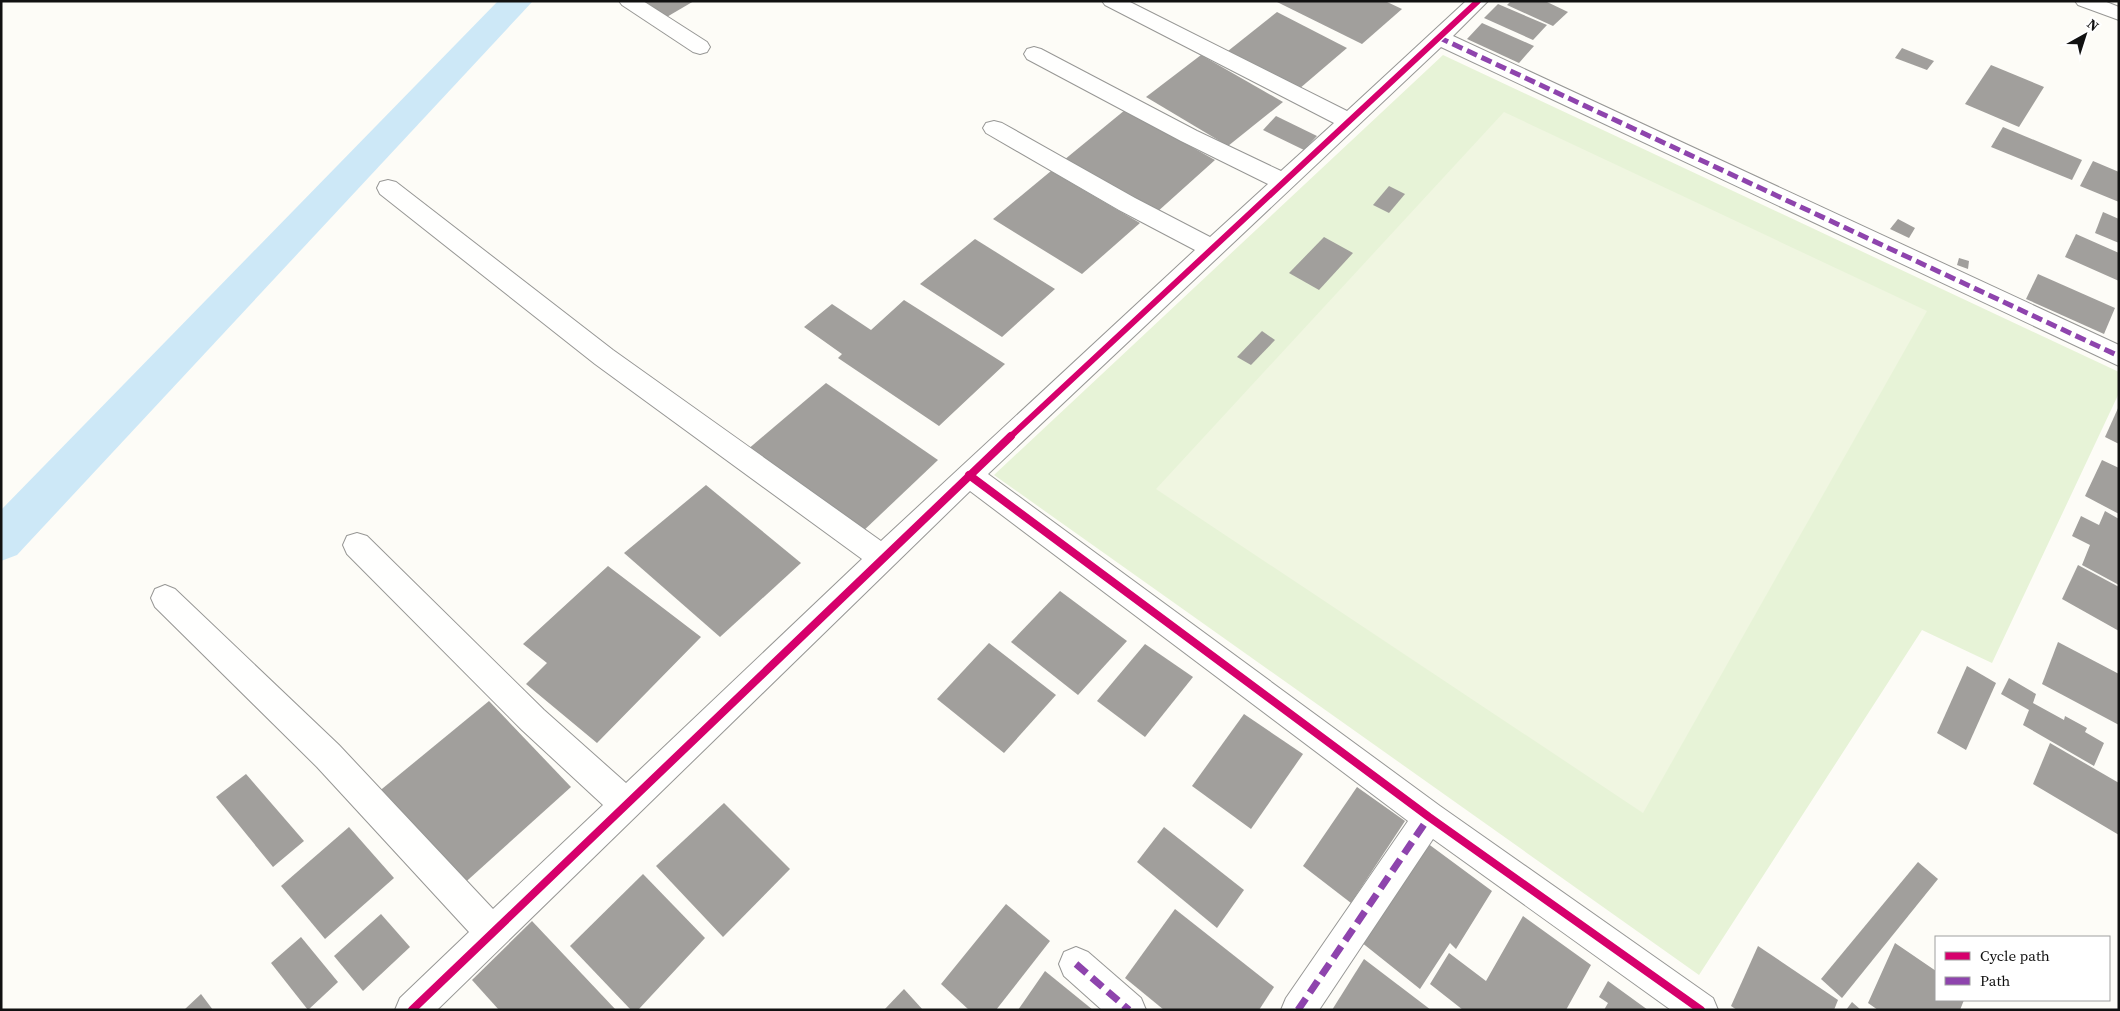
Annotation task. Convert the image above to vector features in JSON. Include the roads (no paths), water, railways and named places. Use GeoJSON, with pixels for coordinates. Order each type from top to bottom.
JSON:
{"type":"FeatureCollection","features":[{"type":"Feature","properties":{"kind":"street"},"geometry":{"type":"LineString","coordinates":[[629,1],[700,47]]}},
{"type":"Feature","properties":{"kind":"street"},"geometry":{"type":"LineString","coordinates":[[1112,1],[1349,121]]}},
{"type":"Feature","properties":{"kind":"street"},"geometry":{"type":"LineString","coordinates":[[412,1010],[969,476],[1478,1]]}},
{"type":"Feature","properties":{"kind":"street"},"geometry":{"type":"LineString","coordinates":[[2085,1],[2119,14]]}},
{"type":"Feature","properties":{"kind":"street"},"geometry":{"type":"LineString","coordinates":[[1438,37],[2119,356]]}},
{"type":"Feature","properties":{"kind":"street"},"geometry":{"type":"LineString","coordinates":[[1034,54],[1189,136],[1284,182]]}},
{"type":"Feature","properties":{"kind":"street"},"geometry":{"type":"LineString","coordinates":[[994,128],[1126,204],[1212,248]]}},
{"type":"Feature","properties":{"kind":"street"},"geometry":{"type":"LineString","coordinates":[[388,188],[604,357],[883,558]]}},
{"type":"Feature","properties":{"kind":"street"},"geometry":{"type":"LineString","coordinates":[[969,476],[1429,818],[1701,1010]]}},
{"type":"Feature","properties":{"kind":"street"},"geometry":{"type":"LineString","coordinates":[[357,545],[532,720],[626,805]]}},
{"type":"Feature","properties":{"kind":"street"},"geometry":{"type":"LineString","coordinates":[[165,598],[328,756],[493,933]]}},
{"type":"Feature","properties":{"kind":"street"},"geometry":{"type":"LineString","coordinates":[[1298,1010],[1429,818]]}},
{"type":"Feature","properties":{"kind":"street"},"geometry":{"type":"LineString","coordinates":[[1076,964],[1129,1010]]}},
{"type":"Feature","properties":{"kind":"waterway"},"geometry":{"type":"LineString","coordinates":[[1,541],[517,1]]}}]}
